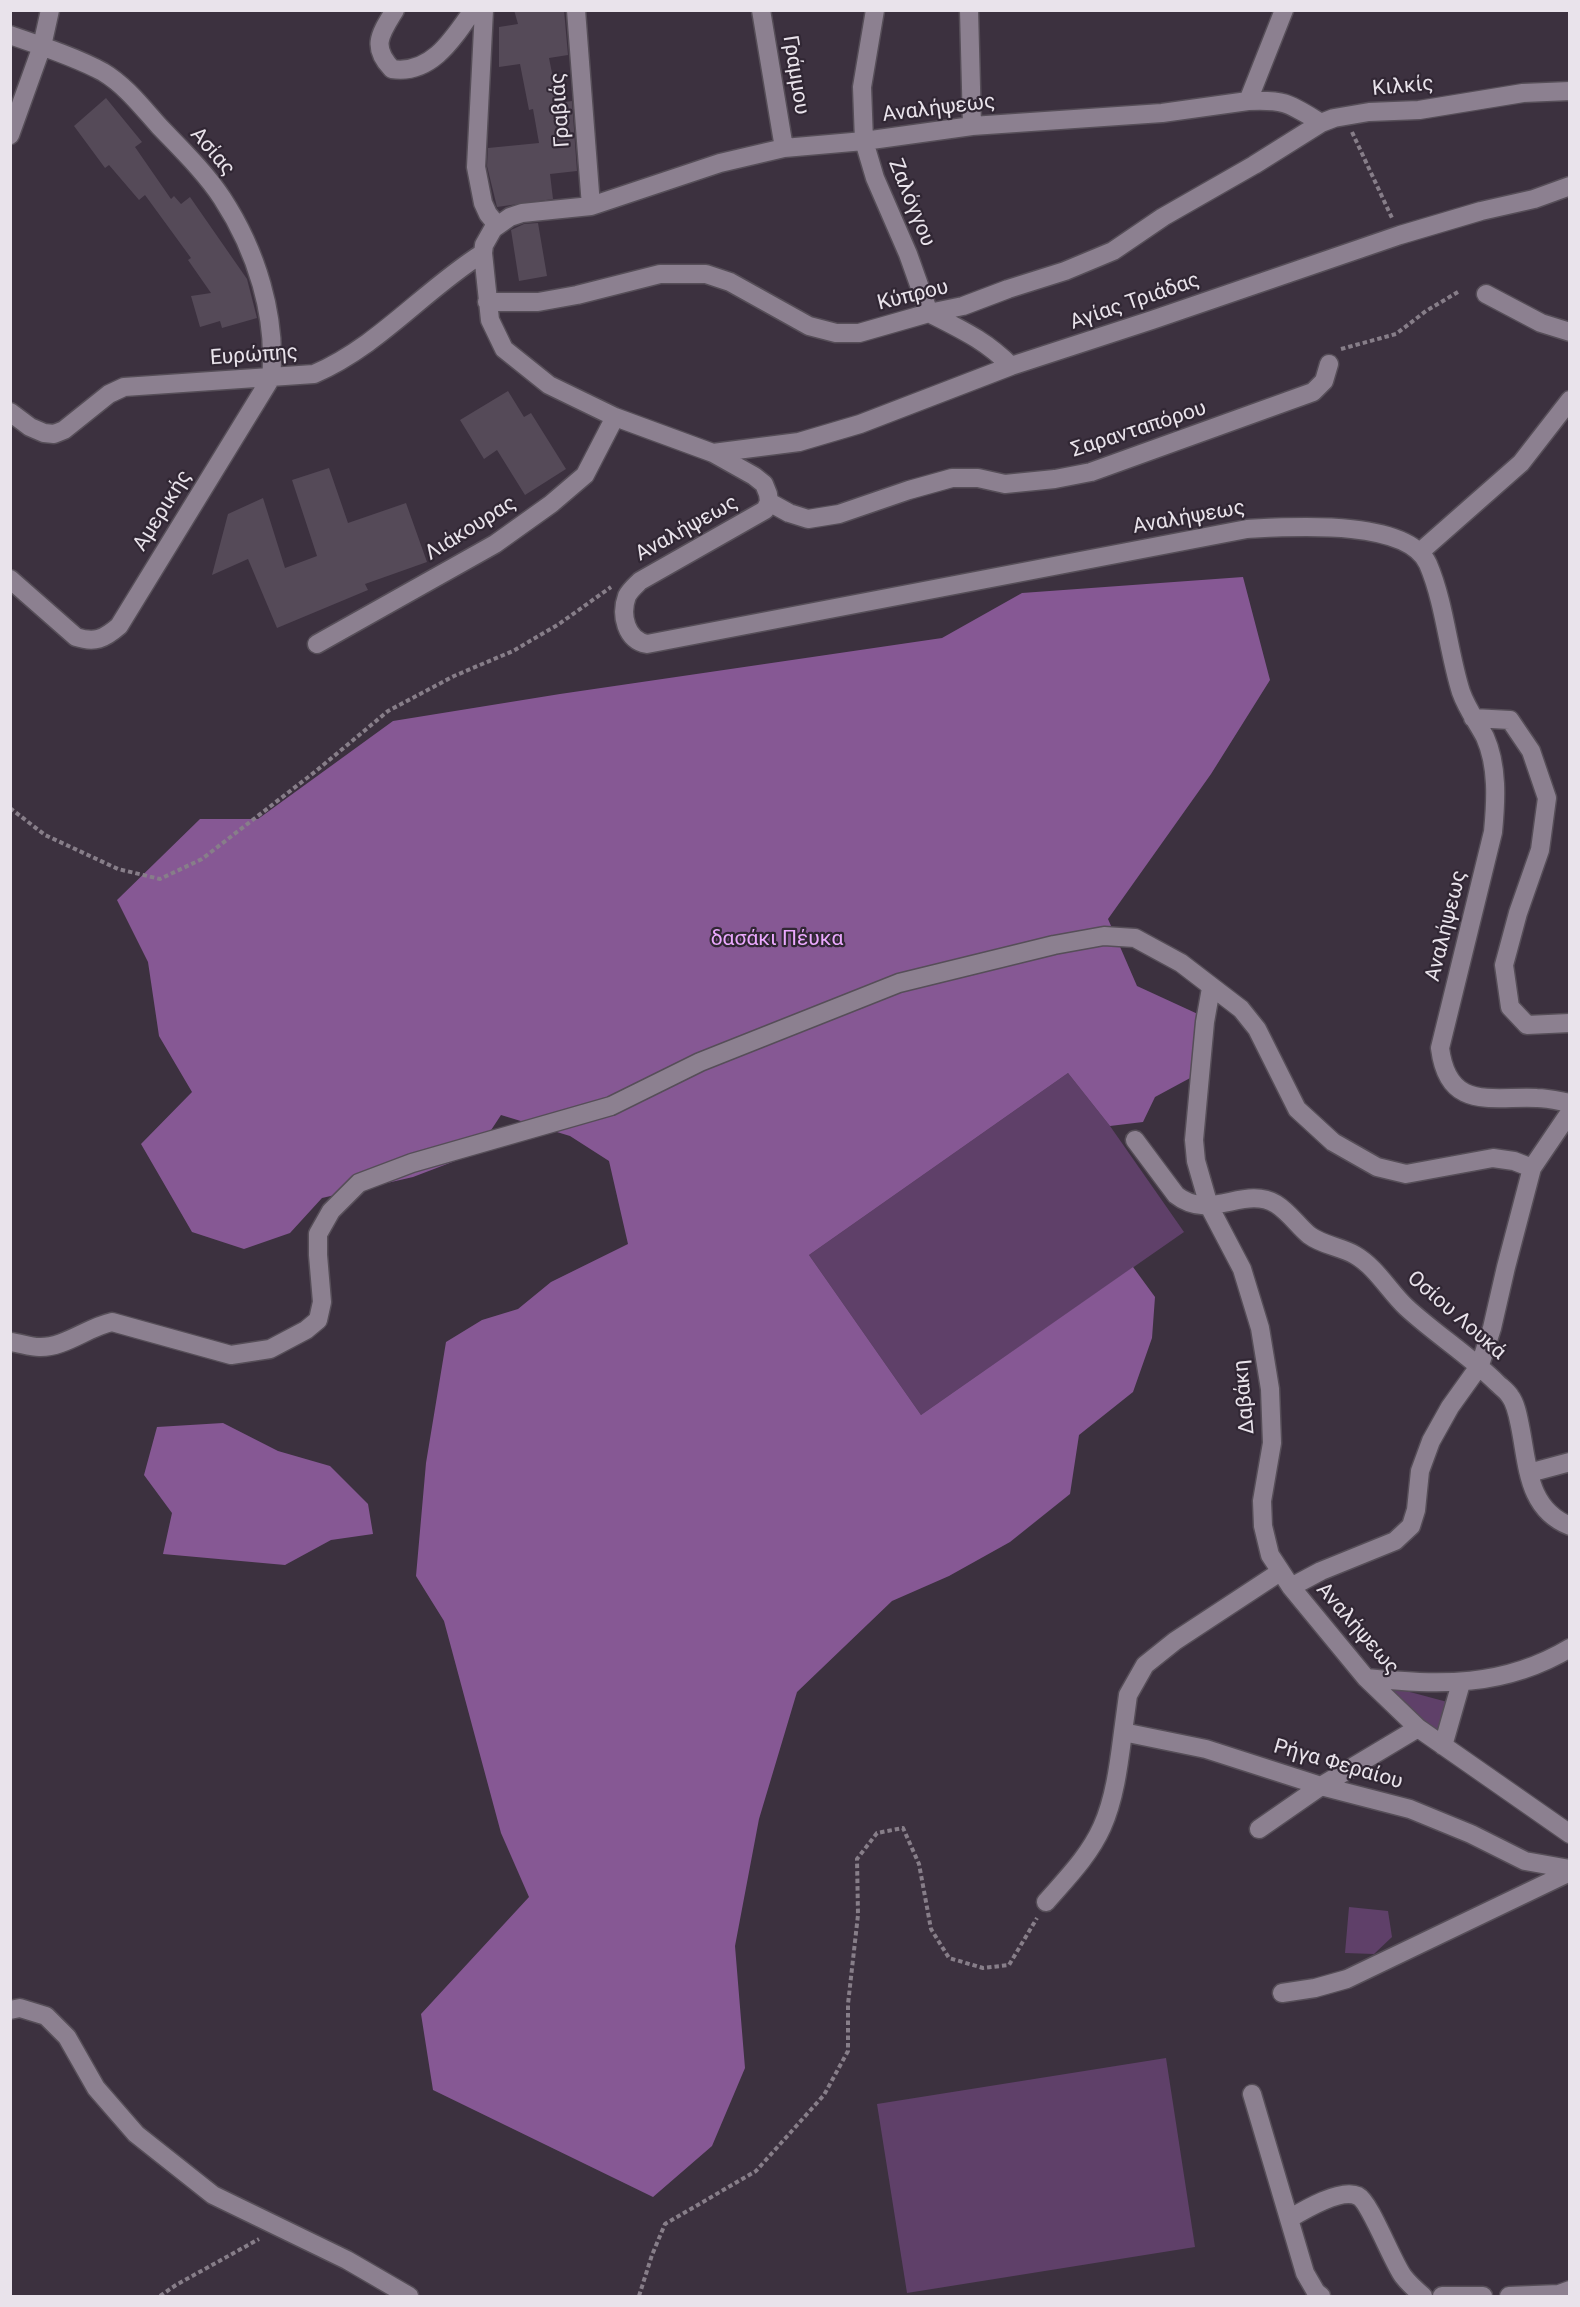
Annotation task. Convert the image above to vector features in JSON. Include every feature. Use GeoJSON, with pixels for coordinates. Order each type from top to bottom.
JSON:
{"type":"FeatureCollection","features":[{"type":"Feature","properties":{"kind":"street"},"geometry":{"type":"LineString","coordinates":[[10,135],[42,46],[50,10]]}},
{"type":"Feature","properties":{"kind":"street"},"geometry":{"type":"LineString","coordinates":[[395,10],[380,35],[379,45],[381,55],[392,69],[404,71],[418,68],[437,56],[473,10]]}},
{"type":"Feature","properties":{"kind":"street"},"geometry":{"type":"LineString","coordinates":[[483,253],[488,237],[497,225],[483,203],[478,188],[476,167],[484,10]]}},
{"type":"Feature","properties":{"kind":"street","name":"Γραβιάς"},"geometry":{"type":"LineString","coordinates":[[576,10],[591,206]]}},
{"type":"Feature","properties":{"kind":"street","name":"Γράμμου"},"geometry":{"type":"LineString","coordinates":[[761,10],[783,148]]}},
{"type":"Feature","properties":{"kind":"street","name":"Ζαλόγγου"},"geometry":{"type":"LineString","coordinates":[[875,10],[862,87],[864,141],[874,178],[908,254],[930,313]]}},
{"type":"Feature","properties":{"kind":"street"},"geometry":{"type":"LineString","coordinates":[[969,10],[972,126]]}},
{"type":"Feature","properties":{"kind":"street"},"geometry":{"type":"LineString","coordinates":[[1284,10],[1248,101],[1275,99],[1290,103],[1321,123]]}},
{"type":"Feature","properties":{"kind":"street","name":"Ασίας"},"geometry":{"type":"LineString","coordinates":[[10,35],[98,70],[114,80],[184,152],[221,196],[235,219],[255,263],[262,286],[274,352],[272,378]]}},
{"type":"Feature","properties":{"kind":"street","name":"Κιλκίς"},"geometry":{"type":"LineString","coordinates":[[1321,123],[1347,115],[1419,110],[1523,93],[1569,90]]}},
{"type":"Feature","properties":{"kind":"street","name":"Αναλήψεως"},"geometry":{"type":"LineString","coordinates":[[497,225],[522,213],[591,206],[720,163],[783,148],[864,141],[972,126],[1162,113],[1248,101]]}},
{"type":"Feature","properties":{"kind":"street","name":"Κύπρου"},"geometry":{"type":"LineString","coordinates":[[487,302],[538,302],[660,274],[706,274],[730,282],[810,326],[836,333],[860,333],[963,306],[1008,289],[1065,272],[1113,251],[1163,217],[1321,123]]}},
{"type":"Feature","properties":{"kind":"street","name":"Αγίας Τριάδας"},"geometry":{"type":"LineString","coordinates":[[713,453],[799,442],[860,424],[1011,366],[1400,235],[1481,211],[1533,199],[1569,186]]}},
{"type":"Feature","properties":{"kind":"street","name":"Αναλήψεως"},"geometry":{"type":"LineString","coordinates":[[483,253],[487,302],[496,336],[504,350],[514,359],[549,385],[615,417],[713,453],[764,484],[768,494],[769,502],[765,510],[640,581],[628,595],[625,616],[627,630],[638,643],[647,644],[1247,529],[1341,527],[1404,541],[1420,552],[1427,562],[1434,581],[1462,694],[1485,738],[1492,760],[1495,808],[1488,855],[1440,1048],[1442,1064],[1453,1083],[1465,1094],[1497,1099],[1539,1098],[1569,1103]]}},
{"type":"Feature","properties":{"kind":"street","name":"Ευρώπης"},"geometry":{"type":"LineString","coordinates":[[10,412],[30,427],[44,433],[54,434],[64,430],[109,394],[124,387],[314,375],[333,366],[391,326],[459,268],[483,253]]}},
{"type":"Feature","properties":{"kind":"street"},"geometry":{"type":"LineString","coordinates":[[1486,294],[1541,323],[1569,332]]}},
{"type":"Feature","properties":{"kind":"street"},"geometry":{"type":"LineString","coordinates":[[930,313],[992,347],[1011,366]]}},
{"type":"Feature","properties":{"kind":"street","name":"Σαρανταπόρου"},"geometry":{"type":"LineString","coordinates":[[769,502],[789,513],[808,519],[839,514],[952,478],[978,478],[1005,484],[1055,479],[1091,472],[1312,392],[1324,381],[1329,364]]}},
{"type":"Feature","properties":{"kind":"street","name":"Αμερικής"},"geometry":{"type":"LineString","coordinates":[[10,579],[76,637],[90,641],[105,638],[119,626],[272,378]]}},
{"type":"Feature","properties":{"kind":"street"},"geometry":{"type":"LineString","coordinates":[[1420,552],[1521,463],[1569,400]]}},
{"type":"Feature","properties":{"kind":"street","name":"Λιάκουρας"},"geometry":{"type":"LineString","coordinates":[[317,644],[495,544],[552,504],[585,475],[615,417]]}},
{"type":"Feature","properties":{"kind":"street"},"geometry":{"type":"LineString","coordinates":[[1473,718],[1510,720],[1531,751],[1547,798],[1540,850],[1518,913],[1504,965],[1510,1007],[1527,1025],[1569,1023]]}},
{"type":"Feature","properties":{"kind":"street"},"geometry":{"type":"LineString","coordinates":[[10,1341],[40,1347],[57,1344],[97,1325],[111,1322],[231,1355],[270,1349],[306,1330],[318,1320],[322,1302],[318,1234],[331,1212],[359,1184],[412,1163],[611,1106],[700,1062],[899,983],[1054,945],[1104,936],[1135,938],[1181,963],[1241,1009],[1257,1029],[1297,1109],[1333,1142],[1377,1167],[1406,1174],[1493,1158],[1514,1161],[1532,1168]]}},
{"type":"Feature","properties":{"kind":"street","name":"Δαβάκη"},"geometry":{"type":"LineString","coordinates":[[1211,988],[1205,1022],[1194,1140],[1196,1161],[1209,1206],[1242,1269],[1260,1328],[1270,1389],[1272,1443],[1262,1501],[1263,1526],[1270,1555],[1291,1587]]}},
{"type":"Feature","properties":{"kind":"street","name":"Αναλήψεως"},"geometry":{"type":"LineString","coordinates":[[1569,1112],[1532,1168],[1492,1328],[1480,1365],[1450,1407],[1431,1441],[1420,1472],[1416,1510],[1411,1526],[1395,1541],[1321,1571],[1291,1587],[1366,1678],[1418,1728],[1569,1828]]}},
{"type":"Feature","properties":{"kind":"street"},"geometry":{"type":"LineString","coordinates":[[1135,1140],[1176,1195],[1184,1202],[1195,1206],[1209,1206]]}},
{"type":"Feature","properties":{"kind":"street","name":"Οσίου Λουκά"},"geometry":{"type":"LineString","coordinates":[[1209,1206],[1236,1200],[1261,1199],[1276,1204],[1311,1237],[1355,1255],[1369,1266],[1405,1306],[1446,1342],[1480,1365],[1511,1396],[1518,1414],[1536,1500],[1548,1514],[1569,1526]]}},
{"type":"Feature","properties":{"kind":"street"},"geometry":{"type":"LineString","coordinates":[[1529,1473],[1569,1462]]}},
{"type":"Feature","properties":{"kind":"street"},"geometry":{"type":"LineString","coordinates":[[1046,1902],[1083,1860],[1102,1827],[1117,1775],[1128,1695],[1145,1665],[1174,1641],[1280,1572]]}},
{"type":"Feature","properties":{"kind":"street"},"geometry":{"type":"LineString","coordinates":[[1366,1678],[1461,1683],[1506,1675],[1553,1658],[1569,1648]]}},
{"type":"Feature","properties":{"kind":"street"},"geometry":{"type":"LineString","coordinates":[[1443,1746],[1461,1683]]}},
{"type":"Feature","properties":{"kind":"street"},"geometry":{"type":"LineString","coordinates":[[1259,1829],[1321,1786],[1418,1728]]}},
{"type":"Feature","properties":{"kind":"street","name":"Ρήγα Φεραίου"},"geometry":{"type":"LineString","coordinates":[[1123,1732],[1206,1749],[1321,1786],[1410,1809],[1471,1834],[1525,1861],[1569,1870]]}},
{"type":"Feature","properties":{"kind":"street"},"geometry":{"type":"LineString","coordinates":[[1282,1993],[1315,1988],[1347,1978],[1569,1870]]}},
{"type":"Feature","properties":{"kind":"street"},"geometry":{"type":"LineString","coordinates":[[10,2010],[20,2008],[46,2016],[67,2037],[96,2088],[136,2134],[213,2194],[347,2260],[409,2296]]}},
{"type":"Feature","properties":{"kind":"street"},"geometry":{"type":"LineString","coordinates":[[1252,2094],[1305,2273],[1316,2292],[1321,2296]]}},
{"type":"Feature","properties":{"kind":"street"},"geometry":{"type":"LineString","coordinates":[[1289,2219],[1332,2198],[1345,2195],[1357,2196],[1366,2203],[1390,2254],[1404,2277],[1423,2296]]}},
{"type":"Feature","properties":{"kind":"street"},"geometry":{"type":"LineString","coordinates":[[1509,2296],[1559,2294],[1569,2290]]}},
{"type":"Feature","properties":{"kind":"street"},"geometry":{"type":"LineString","coordinates":[[1442,2296],[1483,2296]]}},
{"type":"Feature","properties":{"kind":"path"},"geometry":{"type":"LineString","coordinates":[[1347,115],[1400,235]]}},
{"type":"Feature","properties":{"kind":"path"},"geometry":{"type":"LineString","coordinates":[[1329,364],[1340,350],[1396,334],[1426,311],[1458,292]]}},
{"type":"Feature","properties":{"kind":"path"},"geometry":{"type":"LineString","coordinates":[[10,808],[45,835],[118,869],[160,879],[202,859],[316,771],[388,711],[454,676],[513,651],[559,624],[586,603],[615,585],[640,581]]}},
{"type":"Feature","properties":{"kind":"path"},"geometry":{"type":"LineString","coordinates":[[639,2296],[651,2255],[665,2224],[756,2171],[824,2095],[848,2051],[848,2004],[858,1915],[857,1859],[877,1833],[903,1828],[919,1864],[931,1929],[949,1958],[982,1968],[1009,1965],[1046,1902]]}},
{"type":"Feature","properties":{"kind":"path"},"geometry":{"type":"LineString","coordinates":[[160,2296],[252,2242],[267,2236],[295,2235]]}},
{"type":"Feature","properties":{"kind":"shaded area"},"geometry":{"type":"Polygon","coordinates":[[[1068,1073],[1110,1126],[1184,1232],[921,1415],[809,1255],[1068,1073]]]}},
{"type":"Feature","properties":{"kind":"shaded area"},"geometry":{"type":"Polygon","coordinates":[[[1384,1685],[1451,1703],[1437,1734],[1384,1685]]]}},
{"type":"Feature","properties":{"kind":"shaded area"},"geometry":{"type":"Polygon","coordinates":[[[1349,1907],[1388,1911],[1392,1937],[1374,1954],[1345,1953],[1349,1907]]]}},
{"type":"Feature","properties":{"kind":"shaded area"},"geometry":{"type":"Polygon","coordinates":[[[1166,2058],[1195,2247],[907,2293],[877,2104],[1166,2058]]]}},
{"type":"Feature","properties":{"kind":"green space","name":"δασάκι Πέυκα"},"geometry":{"type":"Polygon","coordinates":[[[1243,577],[1270,680],[1211,774],[1108,919],[1137,986],[1200,1015],[1192,1077],[1155,1097],[1143,1122],[1110,1126],[1068,1073],[809,1255],[921,1415],[1133,1267],[1155,1297],[1152,1338],[1133,1392],[1079,1435],[1070,1494],[1010,1542],[949,1576],[892,1601],[797,1692],[759,1819],[735,1946],[745,2068],[712,2146],[653,2197],[433,2090],[421,2014],[529,1897],[501,1833],[444,1621],[416,1576],[426,1463],[446,1342],[482,1320],[518,1309],[551,1282],[628,1244],[609,1161],[570,1136],[501,1115],[476,1153],[413,1177],[322,1198],[290,1233],[244,1249],[192,1232],[141,1144],[192,1092],[159,1036],[148,962],[117,900],[200,819],[258,819],[393,721],[942,638],[1022,593],[1243,577]]]}},
{"type":"Feature","properties":{"kind":"green space"},"geometry":{"type":"Polygon","coordinates":[[[223,1423],[278,1451],[330,1466],[368,1504],[373,1534],[331,1540],[285,1565],[163,1554],[172,1513],[144,1475],[157,1427],[223,1423]]]}},
{"type":"Feature","properties":{"kind":"building"},"geometry":{"type":"Polygon","coordinates":[[[514,10],[564,10],[568,55],[549,58],[558,103],[572,101],[577,171],[550,174],[553,199],[497,207],[487,166],[488,148],[539,143],[533,109],[529,110],[520,64],[499,67],[499,27],[518,24],[514,10]]]}},
{"type":"Feature","properties":{"kind":"building"},"geometry":{"type":"Polygon","coordinates":[[[106,98],[142,142],[135,147],[171,199],[174,196],[181,204],[190,197],[247,279],[257,318],[222,328],[220,321],[200,327],[191,296],[211,293],[188,260],[191,258],[145,195],[139,200],[109,165],[105,168],[74,126],[106,98]]]}},
{"type":"Feature","properties":{"kind":"building"},"geometry":{"type":"Polygon","coordinates":[[[538,223],[547,276],[519,281],[511,230],[524,224],[538,223]]]}},
{"type":"Feature","properties":{"kind":"building"},"geometry":{"type":"Polygon","coordinates":[[[508,391],[524,417],[531,413],[566,469],[525,495],[497,450],[484,459],[460,420],[508,391]]]}},
{"type":"Feature","properties":{"kind":"building"},"geometry":{"type":"Polygon","coordinates":[[[329,468],[348,523],[406,503],[427,562],[365,584],[368,590],[277,628],[248,559],[212,575],[228,514],[263,498],[285,568],[317,556],[292,480],[329,468]]]}}]}
